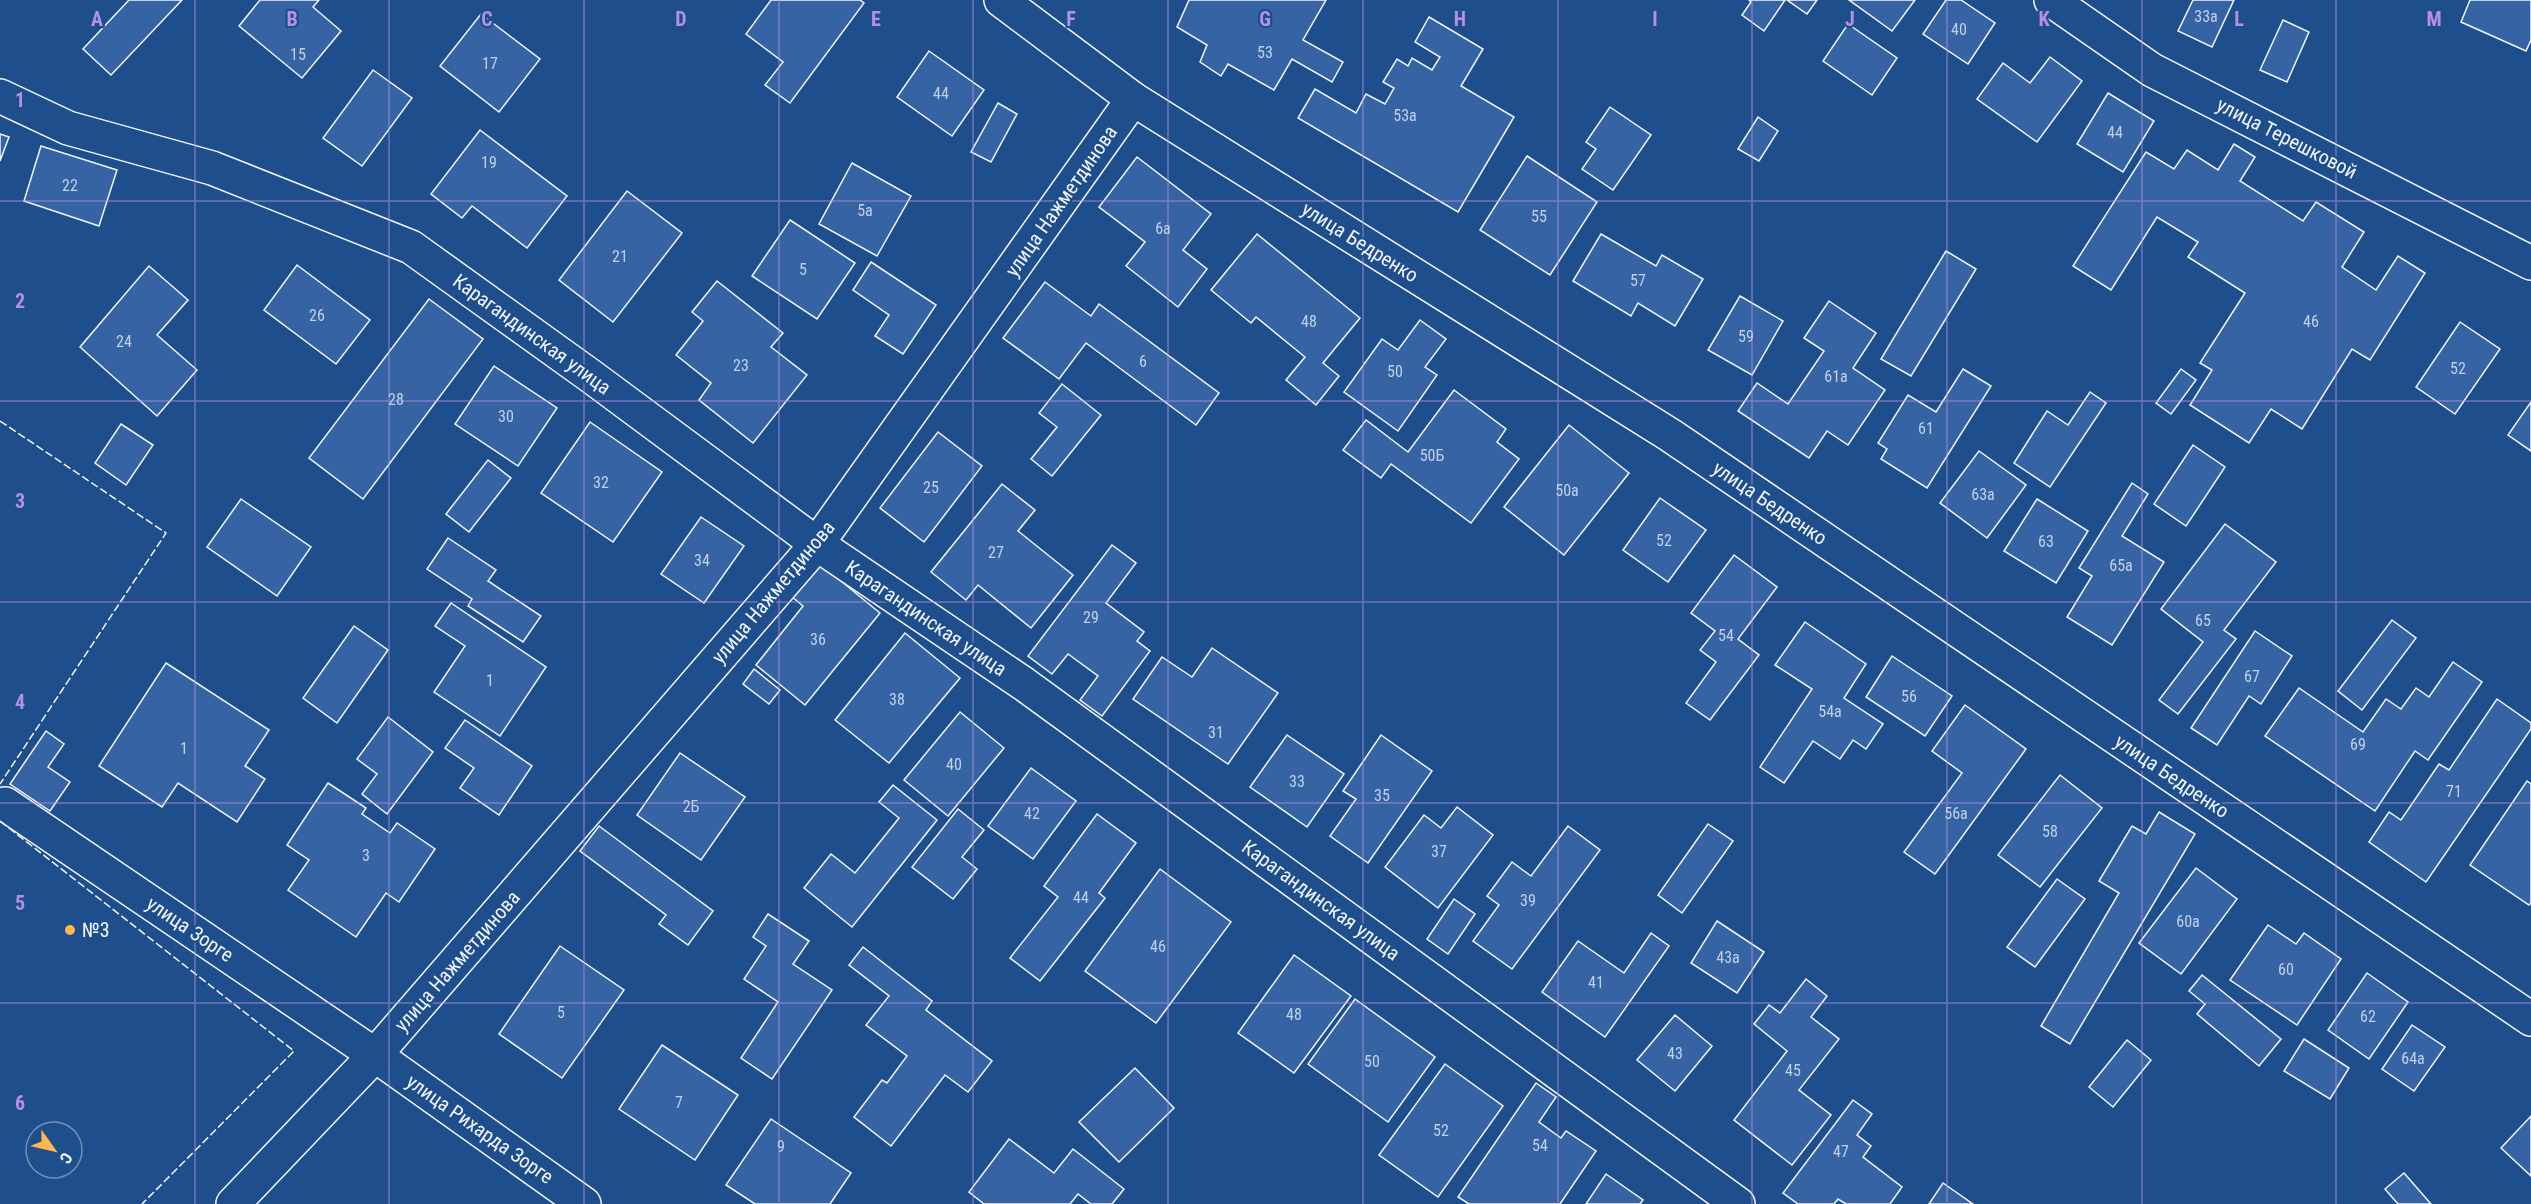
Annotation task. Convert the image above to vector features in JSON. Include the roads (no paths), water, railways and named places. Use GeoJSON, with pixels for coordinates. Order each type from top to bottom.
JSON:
{"type":"FeatureCollection","features":[{"type":"Feature","properties":{"kind":"street","name":"улица Бедренко"},"geometry":{"type":"LineString","coordinates":[[1001,0],[1133,99],[1670,435],[2531,1019]]}},
{"type":"Feature","properties":{"kind":"street","name":"улица Терешковой"},"geometry":{"type":"LineString","coordinates":[[2051,0],[2152,70],[2531,263]]}},
{"type":"Feature","properties":{"kind":"street","name":"Карагандинская улица"},"geometry":{"type":"LineString","coordinates":[[0,96],[68,128],[212,168],[411,247],[592,377],[817,544],[1024,684],[1738,1204]]}},
{"type":"Feature","properties":{"kind":"street","name":"улица Нажметдинова"},"geometry":{"type":"LineString","coordinates":[[233,1204],[375,1055],[817,544],[1133,99]]}},
{"type":"Feature","properties":{"kind":"street","name":"улица Зорге"},"geometry":{"type":"LineString","coordinates":[[5,804],[375,1055]]}},
{"type":"Feature","properties":{"kind":"street","name":"улица Рихарда Зорге"},"geometry":{"type":"LineString","coordinates":[[375,1055],[584,1204]]}},
{"type":"Feature","properties":{"kind":"place","name":"№3"},"geometry":{"type":"Point","coordinates":[70,930]}}]}
